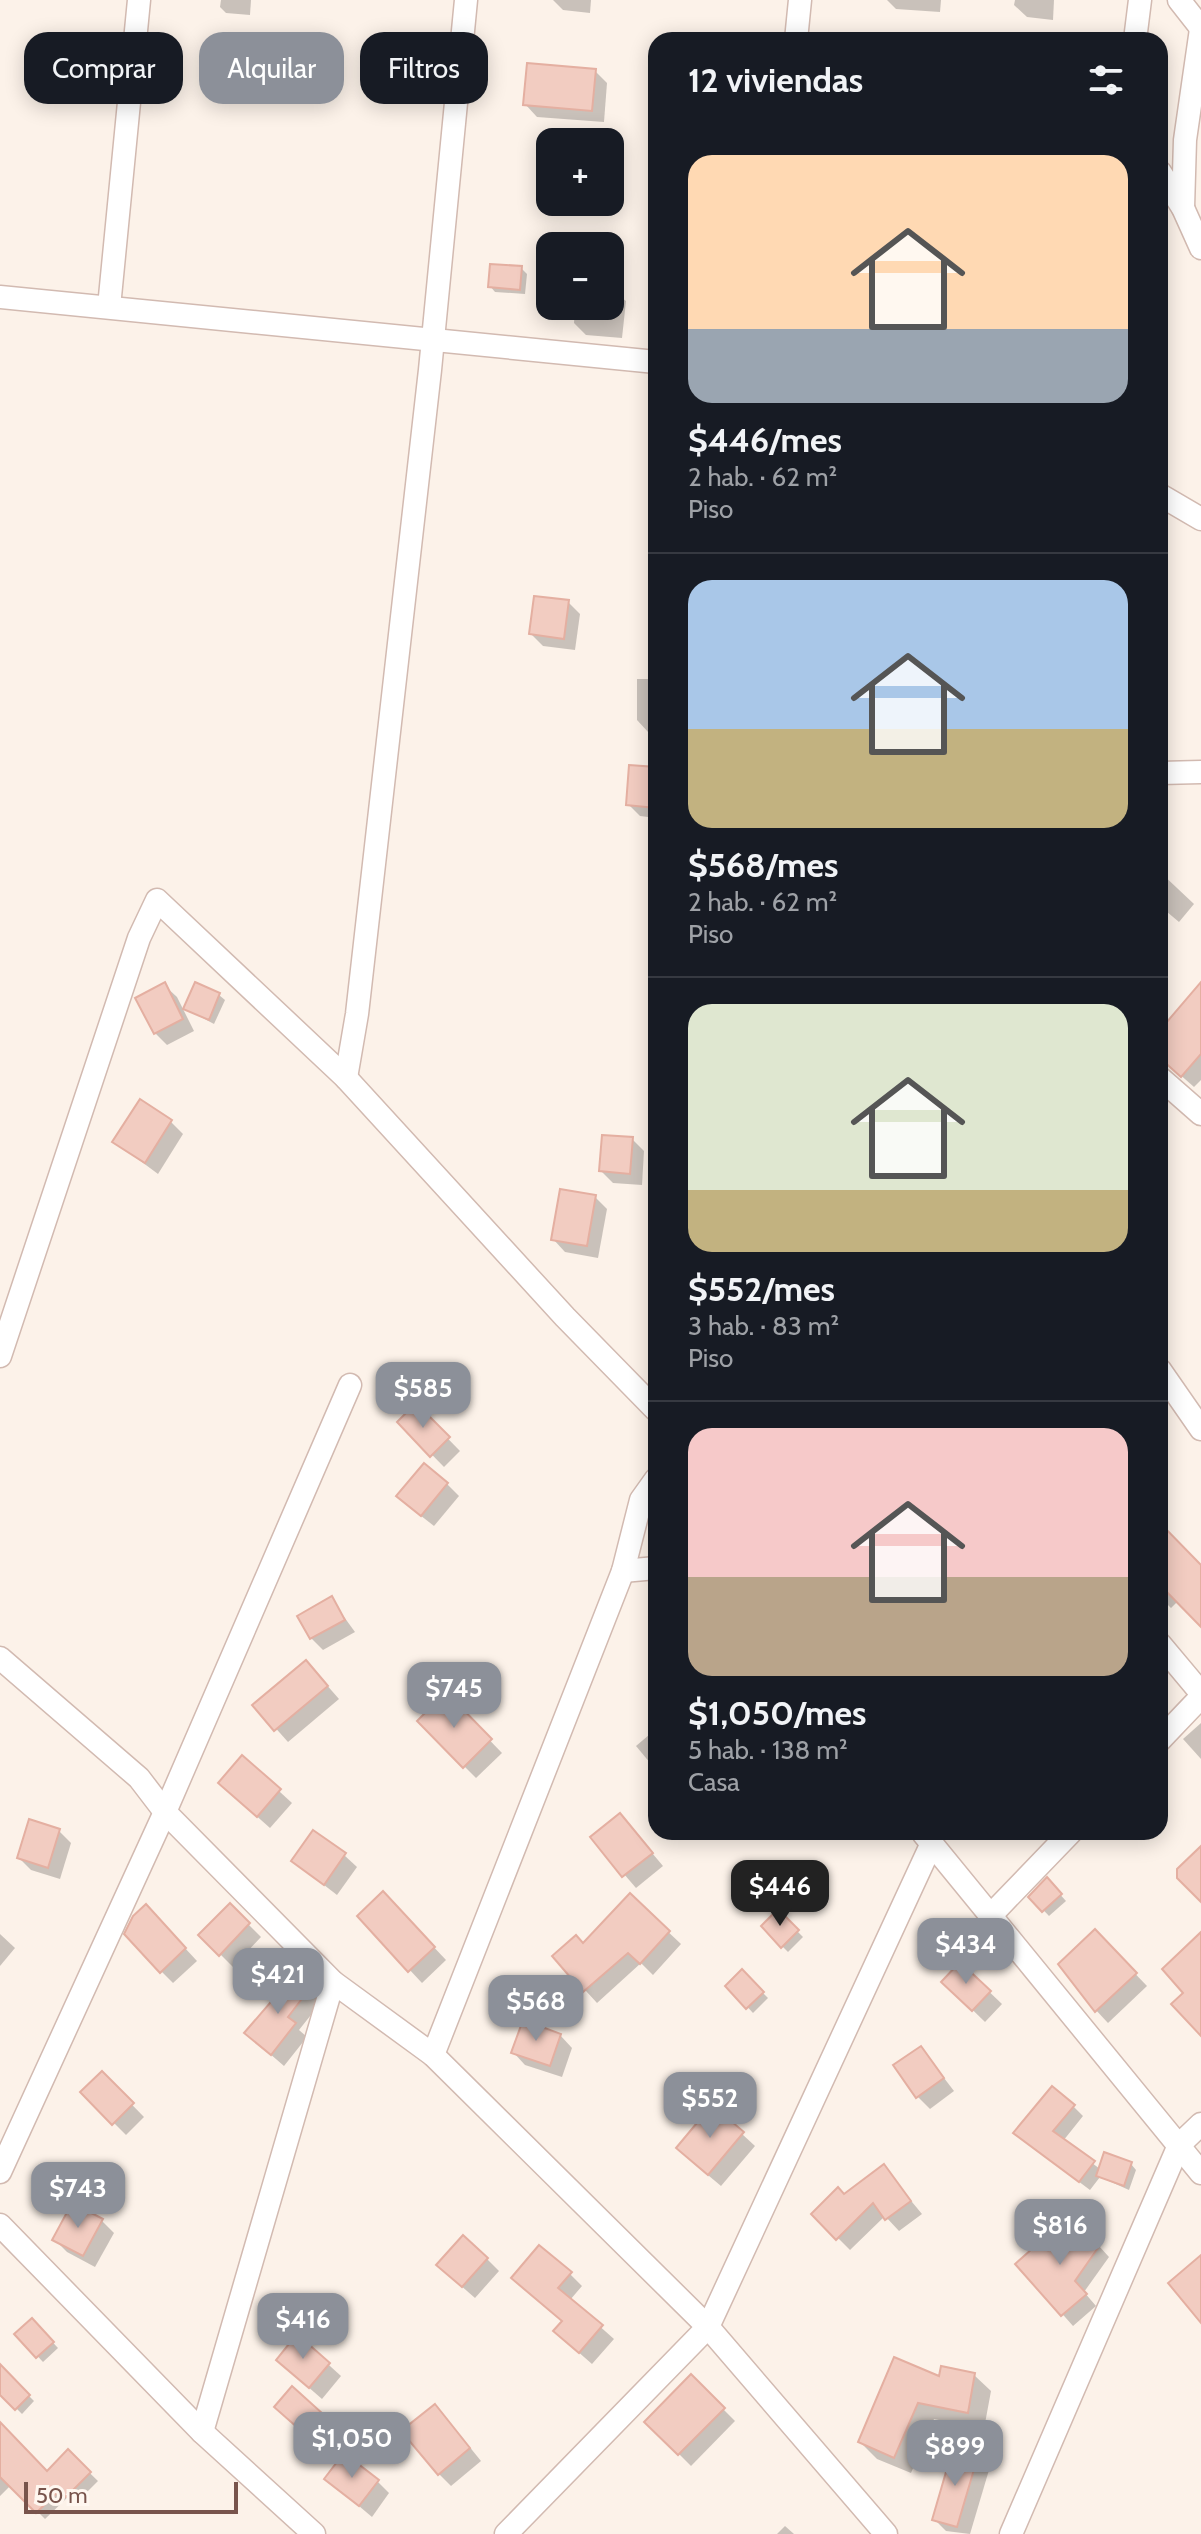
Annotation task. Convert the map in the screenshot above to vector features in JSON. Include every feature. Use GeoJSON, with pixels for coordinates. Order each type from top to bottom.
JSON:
{"type":"FeatureCollection","features":[{"type":"Feature","properties":{"kind":"street"},"geometry":{"type":"LineString","coordinates":[[109,307],[139,0]]}},
{"type":"Feature","properties":{"kind":"street"},"geometry":{"type":"LineString","coordinates":[[346,1078],[357,1014],[433,339],[466,0]]}},
{"type":"Feature","properties":{"kind":"street"},"geometry":{"type":"LineString","coordinates":[[797,32],[800,0]]}},
{"type":"Feature","properties":{"kind":"street"},"geometry":{"type":"LineString","coordinates":[[1136,32],[1140,0]]}},
{"type":"Feature","properties":{"kind":"street"},"geometry":{"type":"LineString","coordinates":[[1179,0],[1201,28],[1185,140],[1183,208]]}},
{"type":"Feature","properties":{"kind":"street"},"geometry":{"type":"LineString","coordinates":[[1168,185],[1183,208],[1201,248]]}},
{"type":"Feature","properties":{"kind":"street"},"geometry":{"type":"LineString","coordinates":[[0,297],[648,361]]}},
{"type":"Feature","properties":{"kind":"street"},"geometry":{"type":"LineString","coordinates":[[1168,500],[1201,519]]}},
{"type":"Feature","properties":{"kind":"street"},"geometry":{"type":"LineString","coordinates":[[1168,773],[1201,772]]}},
{"type":"Feature","properties":{"kind":"street"},"geometry":{"type":"LineString","coordinates":[[0,1356],[139,938],[157,900],[346,1078],[565,1317],[648,1402]]}},
{"type":"Feature","properties":{"kind":"street"},"geometry":{"type":"LineString","coordinates":[[1168,1085],[1201,1114]]}},
{"type":"Feature","properties":{"kind":"street"},"geometry":{"type":"LineString","coordinates":[[1168,1382],[1201,1429]]}},
{"type":"Feature","properties":{"kind":"street"},"geometry":{"type":"LineString","coordinates":[[0,2172],[165,1812],[350,1385]]}},
{"type":"Feature","properties":{"kind":"street"},"geometry":{"type":"LineString","coordinates":[[433,2055],[623,1571],[641,1500],[648,1490]]}},
{"type":"Feature","properties":{"kind":"street"},"geometry":{"type":"LineString","coordinates":[[623,1571],[648,1569]]}},
{"type":"Feature","properties":{"kind":"street"},"geometry":{"type":"LineString","coordinates":[[1168,1654],[1201,1695],[1168,1731]]}},
{"type":"Feature","properties":{"kind":"street"},"geometry":{"type":"LineString","coordinates":[[0,1658],[139,1778],[165,1812],[333,1982],[433,2055],[708,2327],[886,2534]]}},
{"type":"Feature","properties":{"kind":"street"},"geometry":{"type":"LineString","coordinates":[[506,2534],[708,2327],[926,1840]]}},
{"type":"Feature","properties":{"kind":"street"},"geometry":{"type":"LineString","coordinates":[[929,1840],[1201,2173]]}},
{"type":"Feature","properties":{"kind":"street"},"geometry":{"type":"LineString","coordinates":[[992,1914],[1063,1840]]}},
{"type":"Feature","properties":{"kind":"street"},"geometry":{"type":"LineString","coordinates":[[202,2432],[333,1982]]}},
{"type":"Feature","properties":{"kind":"street"},"geometry":{"type":"LineString","coordinates":[[1011,2534],[1179,2145],[1201,2124]]}},
{"type":"Feature","properties":{"kind":"street"},"geometry":{"type":"LineString","coordinates":[[0,2225],[202,2432],[314,2534]]}},
{"type":"Feature","properties":{"kind":"building"},"geometry":{"type":"Polygon","coordinates":[[[527,63],[596,69],[592,111],[523,105],[527,63]]]}},
{"type":"Feature","properties":{"kind":"building"},"geometry":{"type":"Polygon","coordinates":[[[490,264],[522,266],[520,290],[488,287],[490,264]]]}},
{"type":"Feature","properties":{"kind":"building"},"geometry":{"type":"Polygon","coordinates":[[[534,596],[569,600],[564,639],[529,634],[534,596]]]}},
{"type":"Feature","properties":{"kind":"building"},"geometry":{"type":"Polygon","coordinates":[[[629,765],[648,766],[648,807],[626,805],[629,765]]]}},
{"type":"Feature","properties":{"kind":"building"},"geometry":{"type":"Polygon","coordinates":[[[165,982],[183,1019],[154,1034],[135,998],[165,982]]]}},
{"type":"Feature","properties":{"kind":"building"},"geometry":{"type":"Polygon","coordinates":[[[195,982],[220,993],[209,1020],[183,1009],[195,982]]]}},
{"type":"Feature","properties":{"kind":"building"},"geometry":{"type":"Polygon","coordinates":[[[1201,982],[1201,1054],[1181,1077],[1168,1065],[1168,1021],[1201,982]]]}},
{"type":"Feature","properties":{"kind":"building"},"geometry":{"type":"Polygon","coordinates":[[[140,1099],[172,1120],[145,1163],[112,1142],[140,1099]]]}},
{"type":"Feature","properties":{"kind":"building"},"geometry":{"type":"Polygon","coordinates":[[[602,1135],[633,1137],[630,1174],[599,1171],[602,1135]]]}},
{"type":"Feature","properties":{"kind":"building"},"geometry":{"type":"Polygon","coordinates":[[[560,1189],[596,1195],[587,1246],[551,1240],[560,1189]]]}},
{"type":"Feature","properties":{"kind":"building"},"geometry":{"type":"Polygon","coordinates":[[[416,1403],[450,1437],[430,1457],[397,1422],[416,1403]]]}},
{"type":"Feature","properties":{"kind":"building"},"geometry":{"type":"Polygon","coordinates":[[[424,1463],[448,1483],[421,1516],[396,1496],[424,1463]]]}},
{"type":"Feature","properties":{"kind":"building"},"geometry":{"type":"Polygon","coordinates":[[[1168,1531],[1201,1565],[1201,1627],[1168,1593],[1168,1531]]]}},
{"type":"Feature","properties":{"kind":"building"},"geometry":{"type":"Polygon","coordinates":[[[332,1596],[345,1620],[310,1639],[297,1616],[332,1596]]]}},
{"type":"Feature","properties":{"kind":"building"},"geometry":{"type":"Polygon","coordinates":[[[306,1660],[328,1686],[274,1731],[252,1705],[306,1660]]]}},
{"type":"Feature","properties":{"kind":"building"},"geometry":{"type":"Polygon","coordinates":[[[446,1692],[492,1739],[463,1768],[417,1721],[446,1692]]]}},
{"type":"Feature","properties":{"kind":"building"},"geometry":{"type":"Polygon","coordinates":[[[242,1755],[281,1789],[257,1817],[218,1783],[242,1755]]]}},
{"type":"Feature","properties":{"kind":"building"},"geometry":{"type":"Polygon","coordinates":[[[620,1813],[653,1853],[622,1877],[590,1837],[620,1813]]]}},
{"type":"Feature","properties":{"kind":"building"},"geometry":{"type":"Polygon","coordinates":[[[29,1819],[60,1829],[48,1868],[17,1858],[29,1819]]]}},
{"type":"Feature","properties":{"kind":"building"},"geometry":{"type":"Polygon","coordinates":[[[313,1830],[346,1853],[324,1885],[291,1861],[313,1830]]]}},
{"type":"Feature","properties":{"kind":"building"},"geometry":{"type":"Polygon","coordinates":[[[1201,1846],[1201,1902],[1177,1878],[1177,1869],[1201,1846]]]}},
{"type":"Feature","properties":{"kind":"building"},"geometry":{"type":"Polygon","coordinates":[[[1047,1877],[1062,1894],[1042,1912],[1028,1897],[1047,1877]]]}},
{"type":"Feature","properties":{"kind":"building"},"geometry":{"type":"Polygon","coordinates":[[[383,1891],[435,1947],[408,1972],[357,1916],[383,1891]]]}},
{"type":"Feature","properties":{"kind":"building"},"geometry":{"type":"Polygon","coordinates":[[[630,1893],[670,1931],[640,1964],[628,1953],[583,1992],[552,1956],[576,1935],[583,1943],[630,1893]]]}},
{"type":"Feature","properties":{"kind":"building"},"geometry":{"type":"Polygon","coordinates":[[[230,1903],[250,1923],[219,1956],[198,1935],[230,1903]]]}},
{"type":"Feature","properties":{"kind":"building"},"geometry":{"type":"Polygon","coordinates":[[[146,1904],[186,1948],[160,1973],[124,1934],[133,1916],[146,1904]]]}},
{"type":"Feature","properties":{"kind":"building"},"geometry":{"type":"Polygon","coordinates":[[[778,1909],[799,1930],[781,1948],[761,1926],[778,1909]]]}},
{"type":"Feature","properties":{"kind":"building"},"geometry":{"type":"Polygon","coordinates":[[[1095,1929],[1137,1973],[1095,2012],[1058,1964],[1095,1929]]]}},
{"type":"Feature","properties":{"kind":"building"},"geometry":{"type":"Polygon","coordinates":[[[1201,1932],[1201,2036],[1171,2004],[1183,1993],[1162,1969],[1201,1932]]]}},
{"type":"Feature","properties":{"kind":"building"},"geometry":{"type":"Polygon","coordinates":[[[960,1962],[991,1991],[972,2011],[941,1982],[960,1962]]]}},
{"type":"Feature","properties":{"kind":"building"},"geometry":{"type":"Polygon","coordinates":[[[742,1969],[764,1992],[746,2009],[725,1986],[742,1969]]]}},
{"type":"Feature","properties":{"kind":"building"},"geometry":{"type":"Polygon","coordinates":[[[295,1974],[311,1987],[288,2017],[296,2023],[271,2055],[244,2033],[295,1974]]]}},
{"type":"Feature","properties":{"kind":"building"},"geometry":{"type":"Polygon","coordinates":[[[523,2020],[561,2034],[550,2066],[511,2053],[523,2020]]]}},
{"type":"Feature","properties":{"kind":"building"},"geometry":{"type":"Polygon","coordinates":[[[921,2046],[944,2078],[916,2098],[893,2065],[921,2046]]]}},
{"type":"Feature","properties":{"kind":"building"},"geometry":{"type":"Polygon","coordinates":[[[102,2071],[134,2103],[112,2125],[80,2092],[102,2071]]]}},
{"type":"Feature","properties":{"kind":"building"},"geometry":{"type":"Polygon","coordinates":[[[1052,2086],[1075,2105],[1053,2131],[1095,2161],[1079,2182],[1013,2133],[1052,2086]]]}},
{"type":"Feature","properties":{"kind":"building"},"geometry":{"type":"Polygon","coordinates":[[[712,2105],[744,2132],[708,2175],[676,2148],[712,2105]]]}},
{"type":"Feature","properties":{"kind":"building"},"geometry":{"type":"Polygon","coordinates":[[[1104,2152],[1132,2162],[1124,2186],[1096,2176],[1104,2152]]]}},
{"type":"Feature","properties":{"kind":"building"},"geometry":{"type":"Polygon","coordinates":[[[884,2164],[911,2201],[885,2220],[873,2203],[836,2240],[811,2214],[838,2187],[844,2194],[884,2164]]]}},
{"type":"Feature","properties":{"kind":"building"},"geometry":{"type":"Polygon","coordinates":[[[72,2203],[103,2219],[83,2256],[52,2240],[72,2203]]]}},
{"type":"Feature","properties":{"kind":"building"},"geometry":{"type":"Polygon","coordinates":[[[1068,2222],[1100,2245],[1075,2281],[1087,2294],[1061,2316],[1015,2264],[1041,2241],[1048,2250],[1068,2222]]]}},
{"type":"Feature","properties":{"kind":"building"},"geometry":{"type":"Polygon","coordinates":[[[463,2235],[488,2258],[462,2287],[436,2265],[463,2235]]]}},
{"type":"Feature","properties":{"kind":"building"},"geometry":{"type":"Polygon","coordinates":[[[539,2245],[572,2272],[558,2288],[603,2325],[579,2353],[553,2331],[562,2321],[511,2278],[539,2245]]]}},
{"type":"Feature","properties":{"kind":"building"},"geometry":{"type":"Polygon","coordinates":[[[1201,2255],[1201,2323],[1168,2283],[1201,2255]]]}},
{"type":"Feature","properties":{"kind":"building"},"geometry":{"type":"Polygon","coordinates":[[[32,2318],[54,2342],[36,2358],[14,2334],[32,2318]]]}},
{"type":"Feature","properties":{"kind":"building"},"geometry":{"type":"Polygon","coordinates":[[[297,2334],[330,2363],[309,2388],[276,2360],[297,2334]]]}},
{"type":"Feature","properties":{"kind":"building"},"geometry":{"type":"Polygon","coordinates":[[[894,2357],[939,2376],[941,2366],[975,2373],[968,2413],[918,2403],[894,2458],[858,2442],[894,2357]]]}},
{"type":"Feature","properties":{"kind":"building"},"geometry":{"type":"Polygon","coordinates":[[[0,2364],[30,2395],[15,2410],[0,2395],[0,2364]]]}},
{"type":"Feature","properties":{"kind":"building"},"geometry":{"type":"Polygon","coordinates":[[[691,2374],[725,2408],[678,2455],[644,2422],[691,2374]]]}},
{"type":"Feature","properties":{"kind":"building"},"geometry":{"type":"Polygon","coordinates":[[[292,2386],[333,2423],[315,2443],[274,2407],[292,2386]]]}},
{"type":"Feature","properties":{"kind":"building"},"geometry":{"type":"Polygon","coordinates":[[[435,2404],[470,2448],[438,2475],[401,2431],[435,2404]]]}},
{"type":"Feature","properties":{"kind":"building"},"geometry":{"type":"Polygon","coordinates":[[[0,2422],[47,2471],[68,2449],[91,2472],[66,2497],[60,2490],[36,2513],[0,2477],[0,2422]]]}},
{"type":"Feature","properties":{"kind":"building"},"geometry":{"type":"Polygon","coordinates":[[[953,2448],[978,2456],[957,2527],[932,2520],[953,2448]]]}},
{"type":"Feature","properties":{"kind":"building"},"geometry":{"type":"Polygon","coordinates":[[[344,2453],[379,2480],[359,2506],[324,2479],[344,2453]]]}}]}
